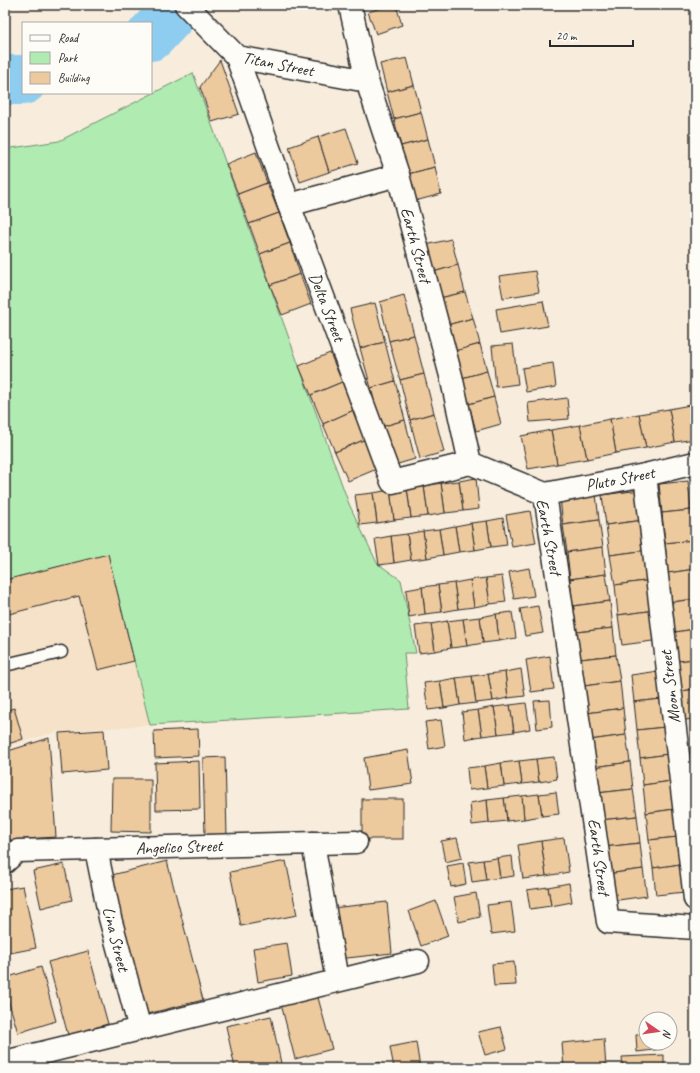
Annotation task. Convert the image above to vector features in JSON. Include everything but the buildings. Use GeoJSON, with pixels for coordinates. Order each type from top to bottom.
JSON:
{"type":"FeatureCollection","features":[{"type":"Feature","properties":{"kind":"street","name":"Titan Street"},"geometry":{"type":"LineString","coordinates":[[186,5],[237,57],[367,81]]}},
{"type":"Feature","properties":{"kind":"street","name":"Earth Street"},"geometry":{"type":"LineString","coordinates":[[350,5],[367,81],[398,175],[451,376],[470,463],[545,494],[608,922],[695,928]]}},
{"type":"Feature","properties":{"kind":"street","name":"Delta Street"},"geometry":{"type":"LineString","coordinates":[[237,57],[289,206],[392,482],[470,463]]}},
{"type":"Feature","properties":{"kind":"street"},"geometry":{"type":"LineString","coordinates":[[289,206],[398,175]]}},
{"type":"Feature","properties":{"kind":"street","name":"Pluto Street"},"geometry":{"type":"LineString","coordinates":[[545,494],[645,475],[695,463]]}},
{"type":"Feature","properties":{"kind":"street","name":"Moon Street"},"geometry":{"type":"LineString","coordinates":[[645,475],[695,899]]}},
{"type":"Feature","properties":{"kind":"street","name":"Angelico Street"},"geometry":{"type":"LineString","coordinates":[[5,862],[17,851],[356,842]]}},
{"type":"Feature","properties":{"kind":"street"},"geometry":{"type":"LineString","coordinates":[[313,843],[337,980]]}},
{"type":"Feature","properties":{"kind":"street","name":"Lina Street"},"geometry":{"type":"LineString","coordinates":[[96,849],[110,918],[140,1029]]}},
{"type":"Feature","properties":{"kind":"street"},"geometry":{"type":"LineString","coordinates":[[5,1062],[418,961]]}},
{"type":"Feature","properties":{"kind":"lane"},"geometry":{"type":"LineString","coordinates":[[5,665],[61,652]]}},
{"type":"Feature","properties":{"kind":"shaded area"},"geometry":{"type":"Polygon","coordinates":[[[108,554],[150,725],[56,732],[5,747],[5,580],[108,554]]]}},
{"type":"Feature","properties":{"kind":"green space"},"geometry":{"type":"Polygon","coordinates":[[[193,73],[349,504],[377,563],[401,580],[416,653],[404,653],[409,709],[150,725],[108,555],[5,580],[5,149],[59,141],[193,73]]]}},
{"type":"Feature","properties":{"kind":"waterway"},"geometry":{"type":"LineString","coordinates":[[152,35],[180,5]]}},
{"type":"Feature","properties":{"kind":"waterway"},"geometry":{"type":"LineString","coordinates":[[5,80],[22,80]]}}]}
